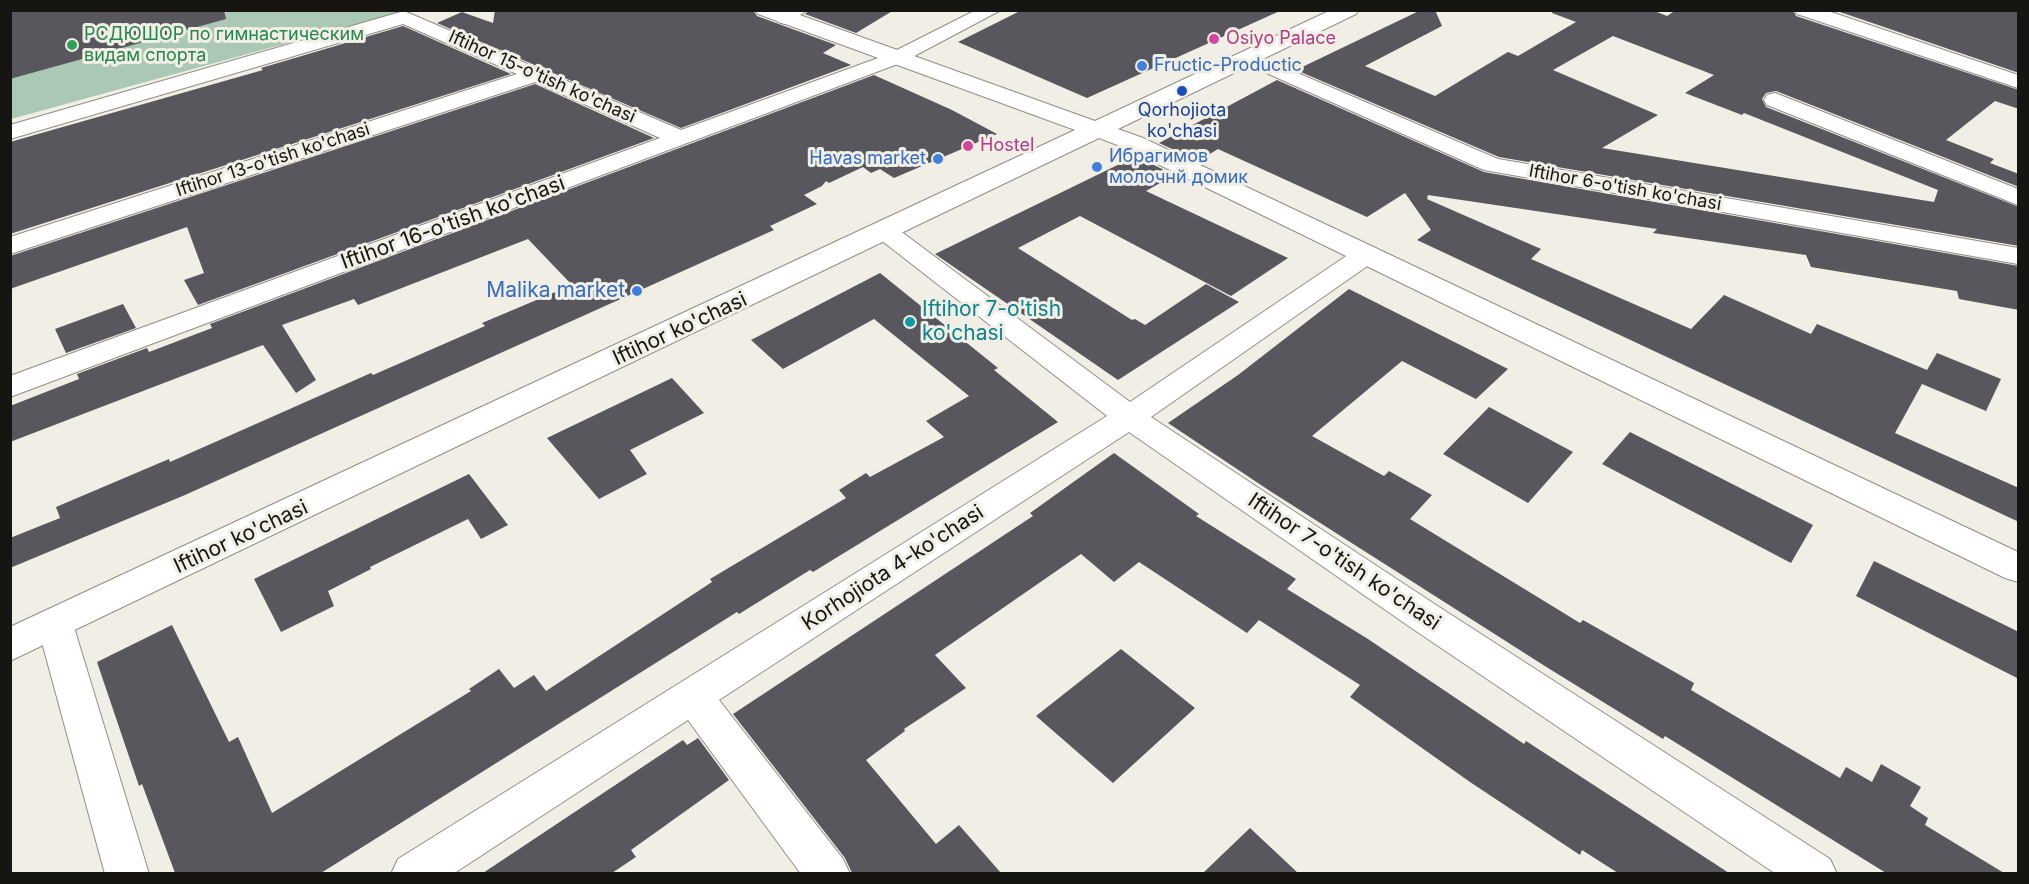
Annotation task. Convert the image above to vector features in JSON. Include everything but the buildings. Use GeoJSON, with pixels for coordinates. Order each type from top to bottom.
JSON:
{"type":"FeatureCollection","features":[{"type":"Feature","properties":{"kind":"main road","name":"Iftihor ko'chasi"},"geometry":{"type":"LineString","coordinates":[[10,645],[1251,59],[1349,10]]}},
{"type":"Feature","properties":{"kind":"main road"},"geometry":{"type":"LineString","coordinates":[[783,13],[896,57],[1134,143],[2019,568]]}},
{"type":"Feature","properties":{"kind":"street","name":"Iftihor 16-o'tish ko'chasi"},"geometry":{"type":"LineString","coordinates":[[10,387],[896,57],[992,10]]}},
{"type":"Feature","properties":{"kind":"street"},"geometry":{"type":"LineString","coordinates":[[1804,10],[2019,82]]}},
{"type":"Feature","properties":{"kind":"street","name":"Iftihor 15-o'tish ko'chasi"},"geometry":{"type":"LineString","coordinates":[[10,132],[404,16],[680,138]]}},
{"type":"Feature","properties":{"kind":"street","name":"Iftihor 6-o'tish ko'chasi"},"geometry":{"type":"LineString","coordinates":[[1251,59],[1492,165],[2019,256]]}},
{"type":"Feature","properties":{"kind":"street","name":"Iftihor 13-o'tish ko'chasi"},"geometry":{"type":"LineString","coordinates":[[10,246],[536,75]]}},
{"type":"Feature","properties":{"kind":"street"},"geometry":{"type":"LineString","coordinates":[[1775,100],[2019,198]]}},
{"type":"Feature","properties":{"kind":"street","name":"Iftihor 7-o'tish ko'chasi"},"geometry":{"type":"LineString","coordinates":[[886,232],[1129,417],[1423,616],[1815,873]]}},
{"type":"Feature","properties":{"kind":"street","name":"Korhojiota 4-ko'chasi"},"geometry":{"type":"LineString","coordinates":[[413,873],[1129,417],[1367,254]]}},
{"type":"Feature","properties":{"kind":"street"},"geometry":{"type":"LineString","coordinates":[[55,624],[127,873]]}},
{"type":"Feature","properties":{"kind":"street"},"geometry":{"type":"LineString","coordinates":[[693,696],[828,873]]}},
{"type":"Feature","properties":{"kind":"green space"},"geometry":{"type":"Polygon","coordinates":[[[11,11],[404,11],[11,119],[11,11]]]}},
{"type":"Feature","properties":{"kind":"place","name":"Osiyo Palace"},"geometry":{"type":"Point","coordinates":[1214,39]}},
{"type":"Feature","properties":{"kind":"place","name":"РСДЮШОР по гимнастическим видам спорта"},"geometry":{"type":"Point","coordinates":[72,45]}},
{"type":"Feature","properties":{"kind":"place","name":"Fructic-Productic"},"geometry":{"type":"Point","coordinates":[1142,66]}},
{"type":"Feature","properties":{"kind":"place","name":"Qorhojiota ko'chasi"},"geometry":{"type":"Point","coordinates":[1182,91]}},
{"type":"Feature","properties":{"kind":"place","name":"Hostel"},"geometry":{"type":"Point","coordinates":[968,146]}},
{"type":"Feature","properties":{"kind":"place","name":"Havas market"},"geometry":{"type":"Point","coordinates":[938,159]}},
{"type":"Feature","properties":{"kind":"place","name":"Ибрагимов молочнй домик"},"geometry":{"type":"Point","coordinates":[1097,167]}},
{"type":"Feature","properties":{"kind":"place","name":"Malika market"},"geometry":{"type":"Point","coordinates":[637,291]}},
{"type":"Feature","properties":{"kind":"place","name":"Iftihor 7-o'tish ko'chasi"},"geometry":{"type":"Point","coordinates":[910,322]}}]}
